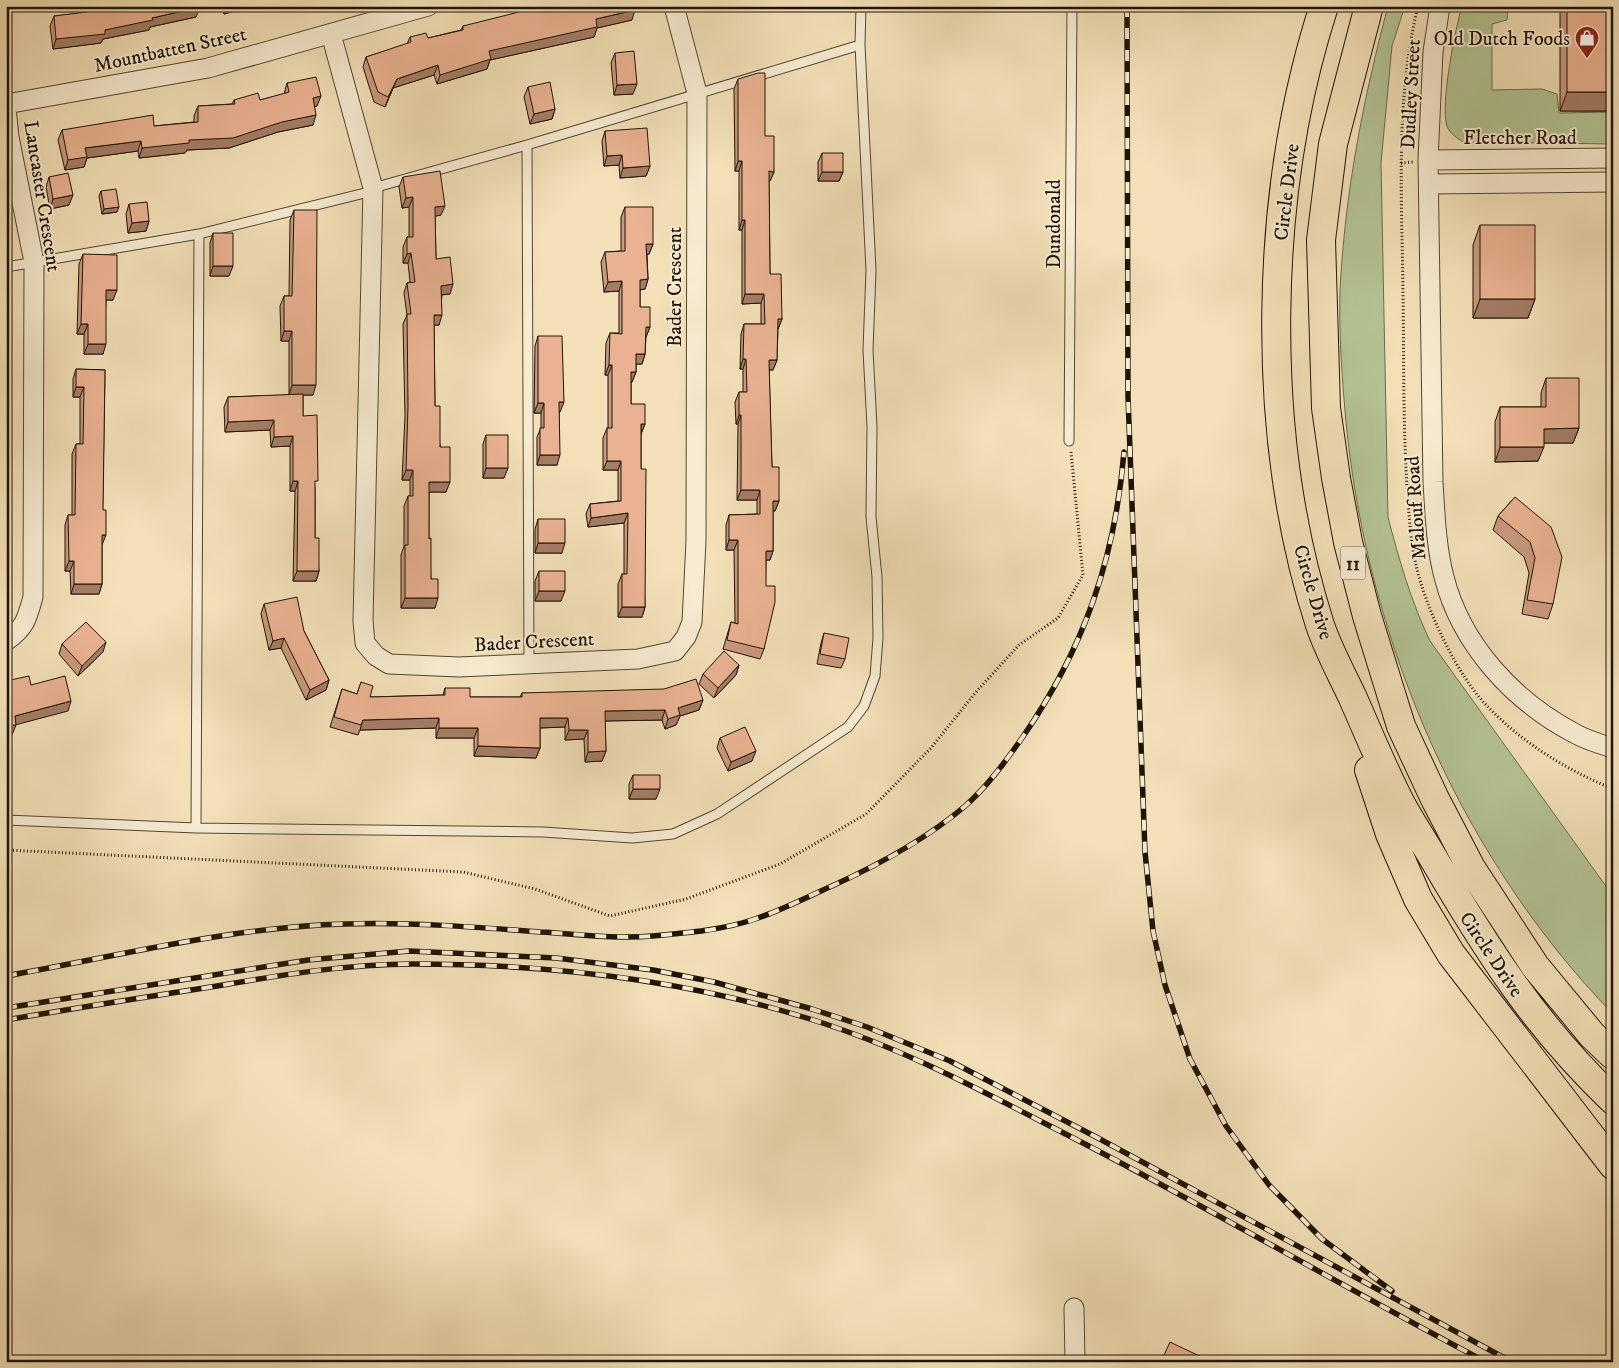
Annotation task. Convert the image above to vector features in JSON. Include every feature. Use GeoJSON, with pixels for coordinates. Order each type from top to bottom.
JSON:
{"type":"FeatureCollection","features":[{"type":"Feature","properties":{"kind":"highway","name":"Circle Drive"},"geometry":{"type":"LineString","coordinates":[[1324,6],[1308,55],[1288,161],[1279,251],[1276,352],[1281,429],[1291,497],[1320,627],[1401,804],[1474,929],[1529,1009],[1578,1067],[1613,1100]]}},
{"type":"Feature","properties":{"kind":"highway","name":"Circle Drive"},"geometry":{"type":"LineString","coordinates":[[1369,6],[1333,144],[1321,240],[1326,408],[1348,542],[1367,616],[1401,726],[1435,799],[1471,868],[1536,966],[1592,1035],[1613,1055]]}},
{"type":"Feature","properties":{"kind":"highway"},"geometry":{"type":"LineString","coordinates":[[1320,627],[1390,834],[1418,899],[1451,954],[1613,1165]]}},
{"type":"Feature","properties":{"kind":"street","name":"Mountbatten Street"},"geometry":{"type":"LineString","coordinates":[[6,104],[208,68],[428,6]]}},
{"type":"Feature","properties":{"kind":"street","name":"Bader Crescent"},"geometry":{"type":"LineString","coordinates":[[331,34],[373,190],[363,621],[365,643],[376,656],[389,664],[459,667],[638,659],[675,651],[686,638],[692,622],[696,541],[697,93],[674,6]]}},
{"type":"Feature","properties":{"kind":"street","name":"Dudley Street"},"geometry":{"type":"LineString","coordinates":[[1430,184],[1428,160],[1433,52],[1440,6]]}},
{"type":"Feature","properties":{"kind":"street","name":"Lancaster Crescent"},"geometry":{"type":"LineString","coordinates":[[6,108],[34,262],[32,597],[27,622],[17,634],[6,642]]}},
{"type":"Feature","properties":{"kind":"street","name":"Fletcher Road"},"geometry":{"type":"LineString","coordinates":[[1428,160],[1613,158]]}},
{"type":"Feature","properties":{"kind":"street"},"geometry":{"type":"LineString","coordinates":[[1430,184],[1613,182]]}},
{"type":"Feature","properties":{"kind":"street","name":"Malouf Road"},"geometry":{"type":"LineString","coordinates":[[1430,184],[1433,482],[1436,532],[1444,577],[1458,616],[1494,670],[1512,689],[1537,709],[1574,734],[1613,748]]}},
{"type":"Feature","properties":{"kind":"street"},"geometry":{"type":"LineString","coordinates":[[1074,1308],[1074,1362]]}},
{"type":"Feature","properties":{"kind":"lane"},"geometry":{"type":"LineString","coordinates":[[6,820],[196,828],[543,832],[632,838],[673,834],[717,814],[848,728],[864,706],[875,676],[878,638],[877,577],[871,517],[872,427],[868,350],[871,270],[860,45],[861,6]]}},
{"type":"Feature","properties":{"kind":"lane","name":"Dundonald"},"geometry":{"type":"LineString","coordinates":[[1069,442],[1072,6]]}},
{"type":"Feature","properties":{"kind":"lane"},"geometry":{"type":"LineString","coordinates":[[6,267],[199,234],[373,190],[860,45]]}},
{"type":"Feature","properties":{"kind":"lane"},"geometry":{"type":"LineString","coordinates":[[527,145],[529,665]]}},
{"type":"Feature","properties":{"kind":"lane"},"geometry":{"type":"LineString","coordinates":[[196,828],[199,234]]}},
{"type":"Feature","properties":{"kind":"path"},"geometry":{"type":"LineString","coordinates":[[6,850],[462,872],[535,889],[610,916],[686,899],[780,864],[866,814],[932,748],[976,692],[1019,645],[1058,618],[1083,575],[1069,442]]}},
{"type":"Feature","properties":{"kind":"green space"},"geometry":{"type":"Polygon","coordinates":[[[1388,6],[1405,6],[1392,46],[1381,163],[1388,517],[1406,580],[1430,641],[1613,896],[1613,1014],[1556,950],[1506,880],[1462,807],[1425,730],[1395,650],[1371,567],[1354,484],[1344,399],[1340,344],[1340,290],[1346,218],[1356,147],[1388,6]]]}},
{"type":"Feature","properties":{"kind":"green space"},"geometry":{"type":"Polygon","coordinates":[[[1462,6],[1508,6],[1507,20],[1492,24],[1492,90],[1542,89],[1557,94],[1559,113],[1613,112],[1613,144],[1463,142],[1454,136],[1447,126],[1445,102],[1452,49],[1462,6]]]}},
{"type":"Feature","properties":{"kind":"building"},"geometry":{"type":"Polygon","coordinates":[[[87,6],[102,6],[102,9],[117,6],[200,7],[152,18],[153,20],[105,30],[105,34],[56,39],[54,16],[87,12],[87,6]]]}},
{"type":"Feature","properties":{"kind":"building"},"geometry":{"type":"Polygon","coordinates":[[[543,6],[634,6],[635,10],[596,19],[597,27],[489,51],[491,59],[440,75],[438,65],[397,79],[388,97],[378,92],[366,57],[411,42],[410,37],[426,33],[428,38],[463,30],[463,26],[543,6]]]}},
{"type":"Feature","properties":{"kind":"building","name":"Old Dutch Foods"},"geometry":{"type":"Polygon","coordinates":[[[1567,6],[1613,6],[1613,92],[1567,92],[1567,6]]]}},
{"type":"Feature","properties":{"kind":"building"},"geometry":{"type":"Polygon","coordinates":[[[634,51],[637,84],[617,85],[615,53],[634,51]]]}},
{"type":"Feature","properties":{"kind":"building"},"geometry":{"type":"Polygon","coordinates":[[[758,73],[765,73],[765,136],[774,136],[774,172],[769,171],[770,274],[781,274],[782,319],[778,319],[777,360],[769,360],[772,467],[779,467],[779,501],[773,501],[773,551],[766,551],[766,586],[775,586],[775,602],[764,649],[727,640],[731,622],[738,624],[738,540],[729,540],[729,515],[760,514],[760,490],[741,490],[741,415],[739,415],[739,392],[747,392],[746,359],[743,359],[744,324],[765,324],[764,294],[745,294],[745,220],[742,220],[742,161],[738,161],[738,79],[758,73]]]}},
{"type":"Feature","properties":{"kind":"building"},"geometry":{"type":"Polygon","coordinates":[[[316,77],[321,96],[313,98],[316,115],[282,122],[233,138],[189,140],[189,143],[142,148],[141,141],[85,148],[87,157],[68,160],[62,130],[153,115],[154,126],[198,122],[198,106],[235,104],[234,100],[258,93],[260,100],[289,92],[287,83],[316,77]]]}},
{"type":"Feature","properties":{"kind":"building"},"geometry":{"type":"Polygon","coordinates":[[[550,82],[555,109],[534,114],[528,87],[550,82]]]}},
{"type":"Feature","properties":{"kind":"building"},"geometry":{"type":"Polygon","coordinates":[[[647,128],[650,166],[623,168],[622,155],[607,156],[605,131],[647,128]]]}},
{"type":"Feature","properties":{"kind":"building"},"geometry":{"type":"Polygon","coordinates":[[[822,153],[843,153],[843,172],[822,172],[822,153]]]}},
{"type":"Feature","properties":{"kind":"building"},"geometry":{"type":"Polygon","coordinates":[[[440,171],[445,206],[435,207],[436,259],[450,257],[453,284],[441,286],[442,315],[434,315],[435,406],[440,406],[440,447],[450,447],[450,482],[429,482],[431,579],[438,579],[438,598],[405,598],[405,545],[408,545],[408,496],[413,496],[413,470],[406,470],[408,406],[407,314],[411,314],[407,283],[415,282],[411,253],[407,254],[407,237],[413,237],[413,197],[406,198],[403,177],[440,171]]]}},
{"type":"Feature","properties":{"kind":"building"},"geometry":{"type":"Polygon","coordinates":[[[68,173],[73,195],[53,199],[49,177],[68,173]]]}},
{"type":"Feature","properties":{"kind":"building"},"geometry":{"type":"Polygon","coordinates":[[[116,189],[119,207],[104,209],[101,191],[116,189]]]}},
{"type":"Feature","properties":{"kind":"building"},"geometry":{"type":"Polygon","coordinates":[[[147,202],[149,221],[132,223],[129,204],[147,202]]]}},
{"type":"Feature","properties":{"kind":"building"},"geometry":{"type":"Polygon","coordinates":[[[625,207],[653,207],[653,244],[646,244],[648,279],[640,280],[640,307],[650,307],[650,327],[646,327],[645,354],[636,354],[636,372],[631,372],[631,404],[645,404],[645,424],[641,424],[641,469],[646,469],[645,607],[622,607],[622,574],[627,574],[628,513],[591,518],[590,504],[621,501],[621,461],[607,461],[607,428],[612,428],[612,365],[609,365],[610,333],[622,334],[622,281],[608,282],[605,252],[625,251],[625,207]]]}},
{"type":"Feature","properties":{"kind":"building"},"geometry":{"type":"Polygon","coordinates":[[[294,210],[317,210],[316,385],[292,385],[292,331],[284,331],[284,296],[292,296],[294,210]]]}},
{"type":"Feature","properties":{"kind":"building"},"geometry":{"type":"Polygon","coordinates":[[[1480,225],[1535,225],[1535,299],[1480,299],[1480,225]]]}},
{"type":"Feature","properties":{"kind":"building"},"geometry":{"type":"Polygon","coordinates":[[[213,233],[233,233],[233,266],[213,266],[213,233]]]}},
{"type":"Feature","properties":{"kind":"building"},"geometry":{"type":"Polygon","coordinates":[[[83,254],[117,255],[117,290],[106,290],[106,344],[88,344],[88,324],[81,324],[83,254]]]}},
{"type":"Feature","properties":{"kind":"building"},"geometry":{"type":"Polygon","coordinates":[[[538,336],[562,336],[564,402],[559,402],[560,455],[540,455],[540,428],[544,428],[544,403],[538,403],[538,336]]]}},
{"type":"Feature","properties":{"kind":"building"},"geometry":{"type":"Polygon","coordinates":[[[76,369],[105,370],[103,510],[106,510],[106,535],[102,535],[102,584],[74,584],[74,561],[69,561],[68,515],[75,515],[76,444],[83,444],[84,387],[76,387],[76,369]]]}},
{"type":"Feature","properties":{"kind":"building"},"geometry":{"type":"Polygon","coordinates":[[[1546,378],[1579,378],[1579,428],[1544,429],[1544,447],[1500,447],[1500,407],[1546,407],[1546,378]]]}},
{"type":"Feature","properties":{"kind":"building"},"geometry":{"type":"Polygon","coordinates":[[[303,394],[303,416],[317,415],[318,481],[315,481],[315,538],[319,538],[319,571],[297,571],[298,481],[293,481],[293,436],[274,437],[274,420],[228,422],[228,397],[303,394]]]}},
{"type":"Feature","properties":{"kind":"building"},"geometry":{"type":"Polygon","coordinates":[[[486,435],[508,435],[508,468],[486,468],[486,435]]]}},
{"type":"Feature","properties":{"kind":"building"},"geometry":{"type":"Polygon","coordinates":[[[1515,497],[1551,527],[1562,557],[1553,604],[1527,600],[1535,558],[1530,542],[1498,516],[1515,497]]]}},
{"type":"Feature","properties":{"kind":"building"},"geometry":{"type":"Polygon","coordinates":[[[538,519],[565,519],[565,543],[538,543],[538,519]]]}},
{"type":"Feature","properties":{"kind":"building"},"geometry":{"type":"Polygon","coordinates":[[[539,571],[565,571],[565,591],[539,591],[539,571]]]}},
{"type":"Feature","properties":{"kind":"building"},"geometry":{"type":"Polygon","coordinates":[[[297,597],[304,631],[329,680],[310,690],[284,638],[273,641],[264,604],[297,597]]]}},
{"type":"Feature","properties":{"kind":"building"},"geometry":{"type":"Polygon","coordinates":[[[86,622],[106,642],[82,666],[62,644],[86,622]]]}},
{"type":"Feature","properties":{"kind":"building"},"geometry":{"type":"Polygon","coordinates":[[[824,633],[849,638],[845,659],[820,654],[824,633]]]}},
{"type":"Feature","properties":{"kind":"building"},"geometry":{"type":"Polygon","coordinates":[[[724,651],[739,665],[718,688],[703,674],[724,651]]]}},
{"type":"Feature","properties":{"kind":"building"},"geometry":{"type":"Polygon","coordinates":[[[29,676],[31,685],[65,676],[71,701],[15,716],[16,725],[6,726],[6,681],[29,676]]]}},
{"type":"Feature","properties":{"kind":"building"},"geometry":{"type":"Polygon","coordinates":[[[696,679],[703,700],[678,708],[680,715],[668,719],[665,710],[605,711],[606,751],[588,752],[588,730],[569,730],[568,718],[540,718],[540,748],[478,746],[478,728],[439,728],[439,718],[363,720],[361,725],[334,717],[342,689],[357,694],[361,682],[373,686],[370,697],[445,695],[445,688],[470,688],[470,697],[522,697],[522,693],[664,689],[696,679]]]}},
{"type":"Feature","properties":{"kind":"building"},"geometry":{"type":"Polygon","coordinates":[[[745,727],[756,751],[731,762],[720,738],[745,727]]]}},
{"type":"Feature","properties":{"kind":"building"},"geometry":{"type":"Polygon","coordinates":[[[633,775],[660,775],[660,789],[633,789],[633,775]]]}},
{"type":"Feature","properties":{"kind":"building"},"geometry":{"type":"Polygon","coordinates":[[[1170,1342],[1212,1362],[1161,1362],[1170,1342]]]}},
{"type":"Feature","properties":{"kind":"railway"},"geometry":{"type":"LineString","coordinates":[[1127,6],[1128,397],[1145,852],[1153,931],[1165,985],[1190,1059],[1226,1126],[1269,1185],[1322,1239],[1392,1291]]}},
{"type":"Feature","properties":{"kind":"railway"},"geometry":{"type":"LineString","coordinates":[[6,976],[217,936],[302,926],[418,924],[596,936],[652,936],[730,926],[785,908],[849,878],[917,841],[964,807],[988,783],[1002,765],[1044,705],[1063,671],[1093,602],[1113,529],[1120,491],[1124,452]]}},
{"type":"Feature","properties":{"kind":"railway"},"geometry":{"type":"LineString","coordinates":[[6,1008],[308,960],[409,951],[556,958],[653,970],[714,982],[812,1009],[867,1027],[950,1061],[1098,1138],[1512,1362]]}},
{"type":"Feature","properties":{"kind":"railway"},"geometry":{"type":"LineString","coordinates":[[6,1020],[290,974],[388,964],[514,967],[614,976],[663,984],[762,1005],[841,1029],[902,1053],[961,1081],[1158,1183],[1486,1362]]}},
{"type":"Feature","properties":{"kind":"place","name":"Old Dutch Foods"},"geometry":{"type":"Point","coordinates":[1587,59]}}]}
